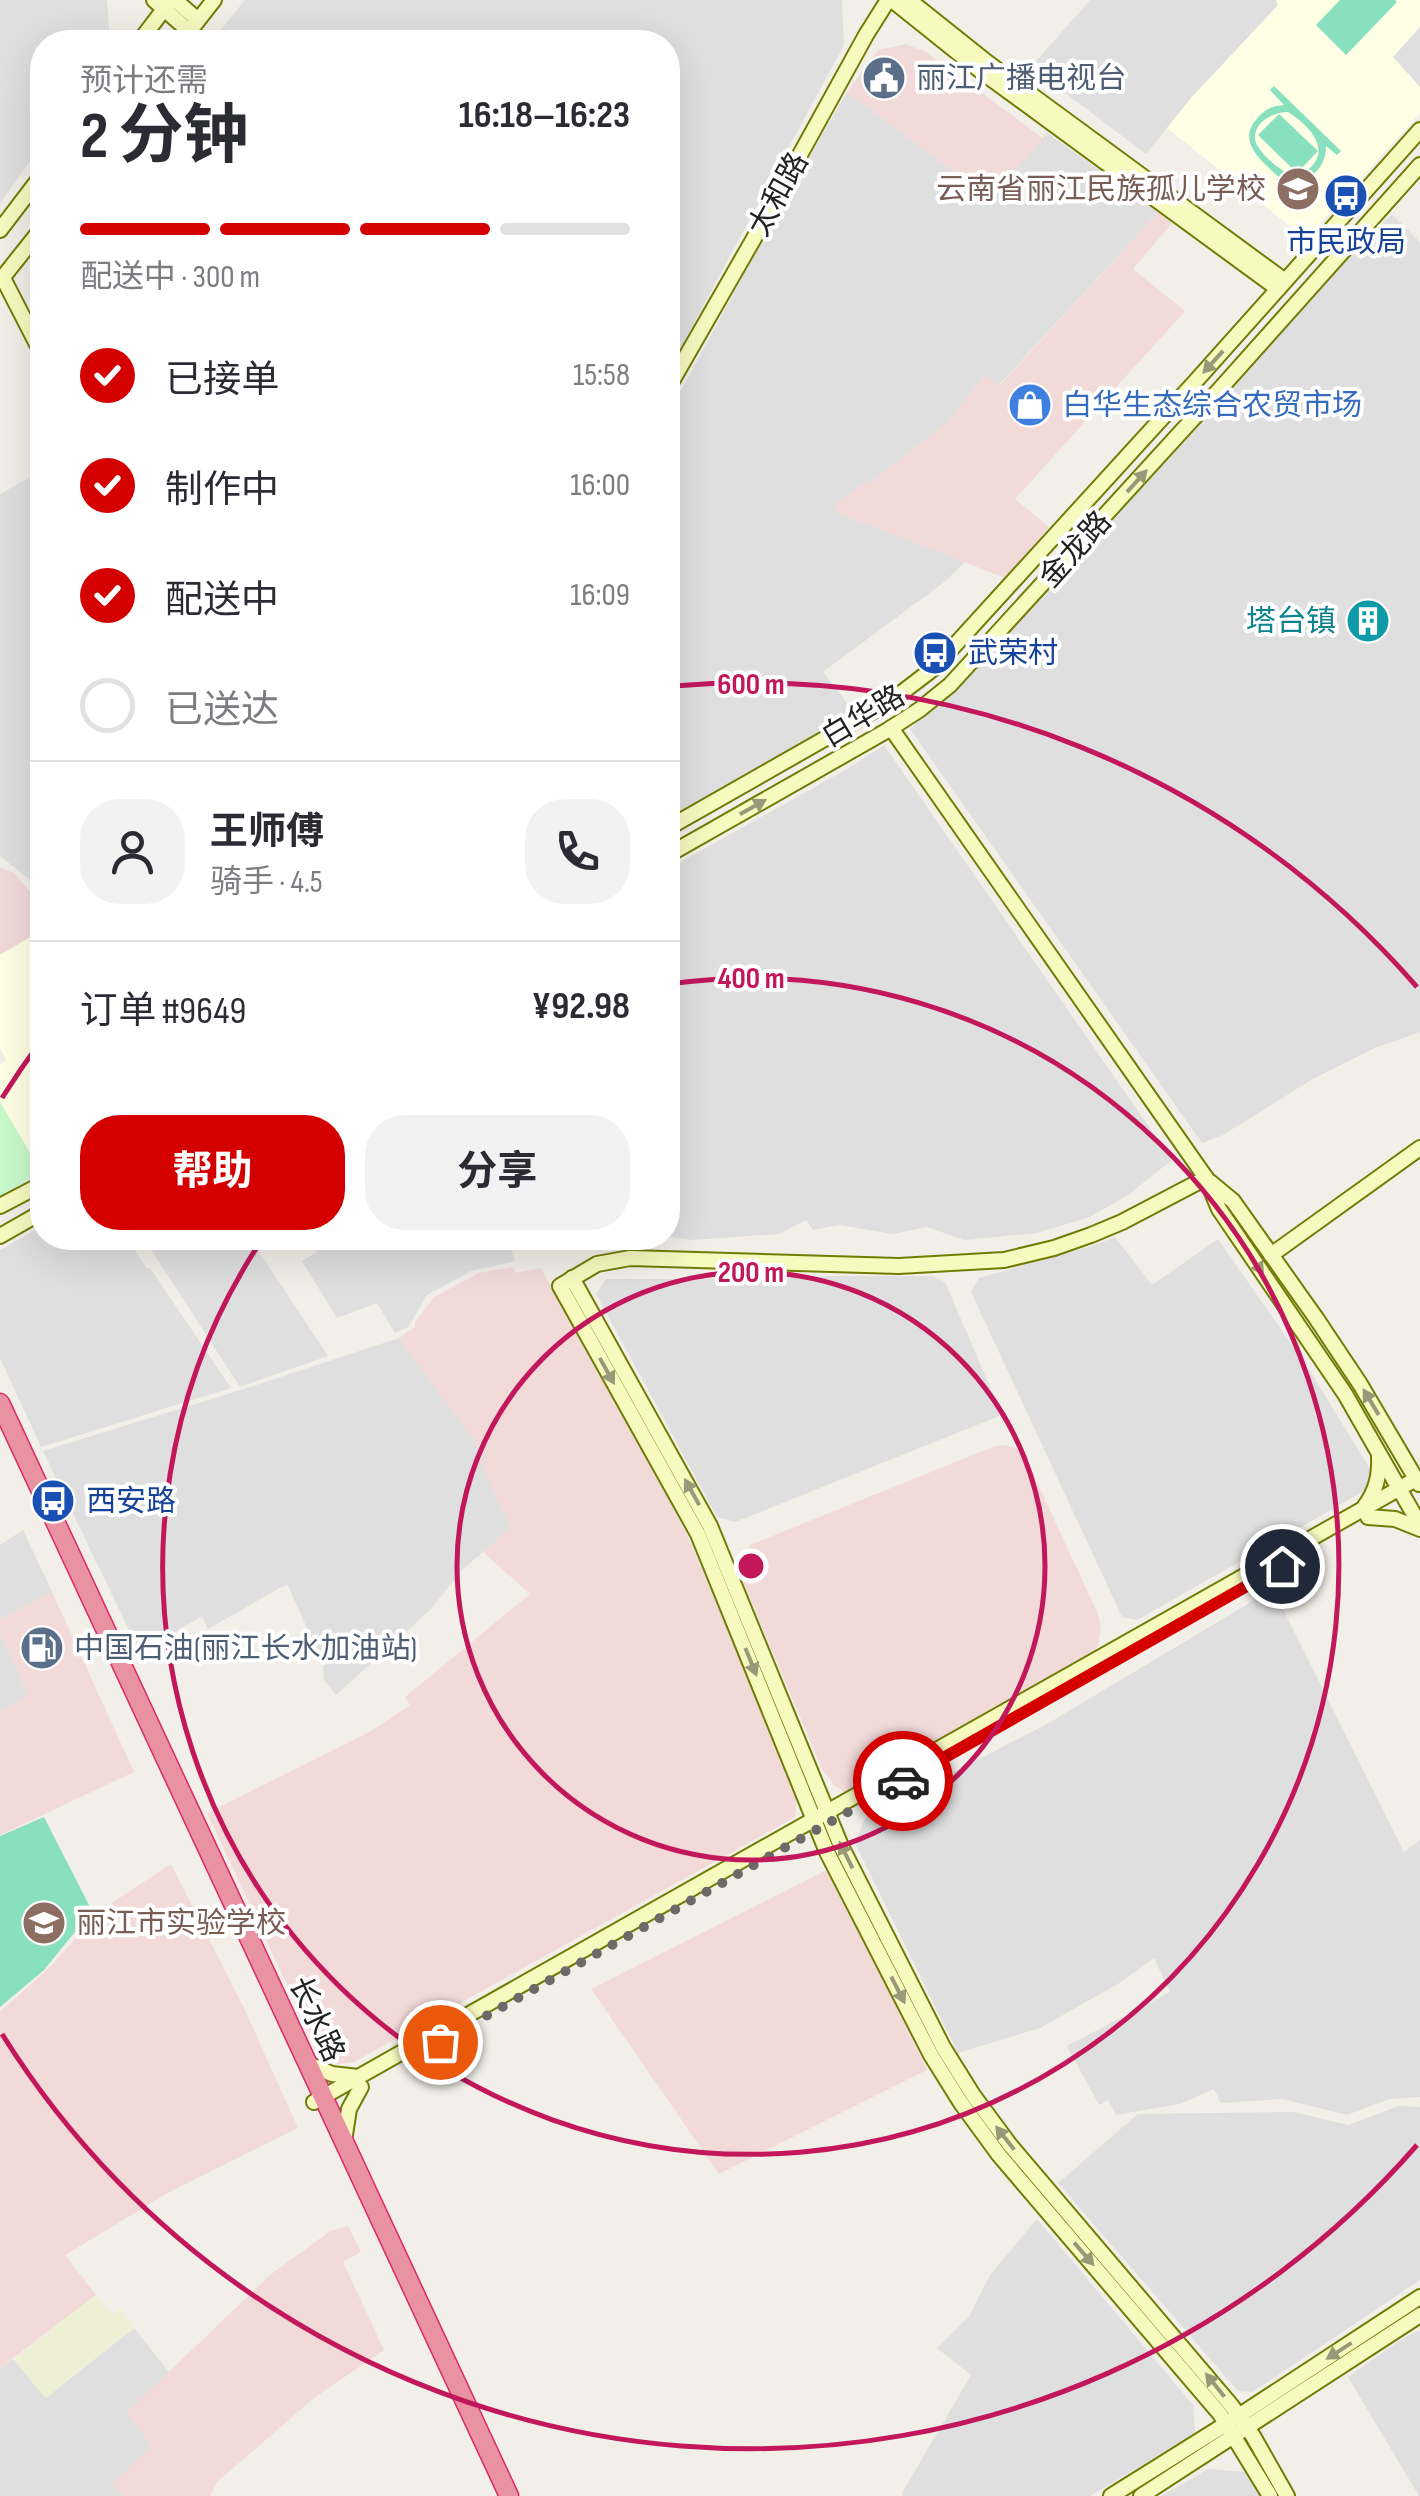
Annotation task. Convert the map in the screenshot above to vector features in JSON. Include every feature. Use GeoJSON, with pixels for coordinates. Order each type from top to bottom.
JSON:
{"type":"FeatureCollection","features":[{"type":"Feature","properties":{"kind":"highway","name":"长水路"},"geometry":{"type":"LineString","coordinates":[[0,1403],[308,2064],[320,2104],[344,2142],[509,2496]]}},
{"type":"Feature","properties":{"kind":"highway","name":"长水路"},"geometry":{"type":"LineString","coordinates":[[0,1429],[320,2104],[497,2496]]}},
{"type":"Feature","properties":{"kind":"street"},"geometry":{"type":"LineString","coordinates":[[192,30],[214,0]]}},
{"type":"Feature","properties":{"kind":"street"},"geometry":{"type":"LineString","coordinates":[[890,0],[982,72],[1281,285]]}},
{"type":"Feature","properties":{"kind":"street","name":"太和路"},"geometry":{"type":"LineString","coordinates":[[680,367],[866,35],[890,0]]}},
{"type":"Feature","properties":{"kind":"street"},"geometry":{"type":"LineString","coordinates":[[909,0],[1281,285]]}},
{"type":"Feature","properties":{"kind":"street"},"geometry":{"type":"LineString","coordinates":[[147,30],[166,2],[188,30]]}},
{"type":"Feature","properties":{"kind":"street","name":"金龙路"},"geometry":{"type":"LineString","coordinates":[[1029,565],[1420,130]]}},
{"type":"Feature","properties":{"kind":"street","name":"金龙路"},"geometry":{"type":"LineString","coordinates":[[680,848],[892,728],[934,699],[965,670],[1420,165]]}},
{"type":"Feature","properties":{"kind":"street"},"geometry":{"type":"LineString","coordinates":[[0,230],[30,191]]}},
{"type":"Feature","properties":{"kind":"street"},"geometry":{"type":"LineString","coordinates":[[30,244],[2,280],[30,332]]}},
{"type":"Feature","properties":{"kind":"street","name":"白华路"},"geometry":{"type":"LineString","coordinates":[[680,821],[906,691],[948,654],[1029,565]]}},
{"type":"Feature","properties":{"kind":"street"},"geometry":{"type":"LineString","coordinates":[[892,728],[1206,1178],[1219,1209],[1344,1394],[1420,1527]]}},
{"type":"Feature","properties":{"kind":"street"},"geometry":{"type":"LineString","coordinates":[[1271,1256],[1420,1148]]}},
{"type":"Feature","properties":{"kind":"street"},"geometry":{"type":"LineString","coordinates":[[320,2104],[1419,1484],[1360,1384],[1233,1201],[1206,1178]]}},
{"type":"Feature","properties":{"kind":"street"},"geometry":{"type":"LineString","coordinates":[[1206,1178],[1092,1235],[1004,1260],[900,1266],[630,1258],[597,1264],[566,1282],[698,1534],[823,1820],[841,1846],[943,2048],[1010,2145],[1208,2376],[1270,2496]]}},
{"type":"Feature","properties":{"kind":"street"},"geometry":{"type":"LineString","coordinates":[[0,1206],[30,1190]]}},
{"type":"Feature","properties":{"kind":"street"},"geometry":{"type":"LineString","coordinates":[[0,1236],[30,1219]]}},
{"type":"Feature","properties":{"kind":"street"},"geometry":{"type":"LineString","coordinates":[[1365,1513],[1378,1480],[1376,1446]]}},
{"type":"Feature","properties":{"kind":"street"},"geometry":{"type":"LineString","coordinates":[[1365,1513],[1420,1527]]}},
{"type":"Feature","properties":{"kind":"street"},"geometry":{"type":"LineString","coordinates":[[308,2064],[360,2082]]}},
{"type":"Feature","properties":{"kind":"street"},"geometry":{"type":"LineString","coordinates":[[344,2142],[349,2109],[360,2082]]}},
{"type":"Feature","properties":{"kind":"street"},"geometry":{"type":"LineString","coordinates":[[1141,2496],[1420,2296]]}},
{"type":"Feature","properties":{"kind":"street"},"geometry":{"type":"LineString","coordinates":[[1112,2496],[1420,2315]]}},
{"type":"Feature","properties":{"kind":"street"},"geometry":{"type":"LineString","coordinates":[[1237,2426],[1287,2496]]}},
{"type":"Feature","properties":{"kind":"shaded area"},"geometry":{"type":"Polygon","coordinates":[[[0,0],[107,0],[109,30],[30,30],[30,162],[0,203],[0,0]]]}},
{"type":"Feature","properties":{"kind":"shaded area"},"geometry":{"type":"Polygon","coordinates":[[[245,0],[842,0],[844,45],[680,349],[680,30],[221,30],[245,0]]]}},
{"type":"Feature","properties":{"kind":"shaded area"},"geometry":{"type":"Polygon","coordinates":[[[1090,0],[1276,0],[1279,5],[1192,97],[1146,154],[1031,67],[1090,0]]]}},
{"type":"Feature","properties":{"kind":"shaded area"},"geometry":{"type":"Polygon","coordinates":[[[1276,0],[1420,0],[1420,27],[1393,57],[1420,87],[1420,113],[1306,239],[1167,128],[1278,5],[1276,0]]]}},
{"type":"Feature","properties":{"kind":"shaded area"},"geometry":{"type":"Polygon","coordinates":[[[1420,27],[1420,87],[1392,57],[1420,27]]]}},
{"type":"Feature","properties":{"kind":"shaded area"},"geometry":{"type":"Polygon","coordinates":[[[906,44],[926,52],[1043,138],[991,199],[847,92],[878,50],[906,44]]]}},
{"type":"Feature","properties":{"kind":"shaded area"},"geometry":{"type":"Polygon","coordinates":[[[847,92],[991,199],[1047,133],[1159,212],[998,386],[985,375],[946,424],[835,506],[839,513],[965,562],[943,583],[823,672],[855,713],[680,812],[680,392],[847,92]]]}},
{"type":"Feature","properties":{"kind":"shaded area","name":"白华生态综合农贸市场"},"geometry":{"type":"Polygon","coordinates":[[[1159,212],[1172,223],[1133,269],[1185,311],[1015,499],[1049,527],[1005,578],[839,513],[834,506],[946,424],[985,375],[999,386],[1159,212]]]}},
{"type":"Feature","properties":{"kind":"shaded area"},"geometry":{"type":"Polygon","coordinates":[[[1392,214],[1420,242],[1420,1032],[1375,1048],[1311,1080],[1223,1135],[1202,1143],[910,729],[1004,638],[1392,214]]]}},
{"type":"Feature","properties":{"kind":"shaded area"},"geometry":{"type":"Polygon","coordinates":[[[30,477],[30,880],[0,856],[0,494],[30,477]]]}},
{"type":"Feature","properties":{"kind":"shaded area"},"geometry":{"type":"Polygon","coordinates":[[[884,745],[1172,1160],[1128,1195],[1090,1217],[1037,1233],[964,1240],[927,1227],[893,1234],[839,1225],[813,1230],[806,1220],[779,1234],[680,1238],[680,862],[884,745]]]}},
{"type":"Feature","properties":{"kind":"shaded area"},"geometry":{"type":"Polygon","coordinates":[[[0,867],[14,873],[30,892],[30,937],[0,955],[0,867]]]}},
{"type":"Feature","properties":{"kind":"shaded area"},"geometry":{"type":"Polygon","coordinates":[[[30,937],[30,1153],[0,1102],[0,1064],[6,1060],[0,1048],[0,955],[30,937]]]}},
{"type":"Feature","properties":{"kind":"shaded area"},"geometry":{"type":"Polygon","coordinates":[[[30,1233],[30,1250],[135,1250],[231,1388],[41,1447],[0,1358],[0,1250],[30,1233]]]}},
{"type":"Feature","properties":{"kind":"shaded area"},"geometry":{"type":"Polygon","coordinates":[[[1115,1237],[1152,1285],[1218,1239],[1310,1371],[1372,1472],[1366,1490],[1137,1620],[1122,1617],[971,1292],[979,1278],[1115,1237]]]}},
{"type":"Feature","properties":{"kind":"shaded area"},"geometry":{"type":"Polygon","coordinates":[[[151,1250],[258,1250],[328,1356],[240,1387],[151,1250]]]}},
{"type":"Feature","properties":{"kind":"shaded area"},"geometry":{"type":"Polygon","coordinates":[[[511,1250],[515,1261],[471,1271],[427,1295],[408,1327],[395,1333],[377,1303],[337,1318],[302,1261],[317,1252],[511,1250]]]}},
{"type":"Feature","properties":{"kind":"shaded area"},"geometry":{"type":"Polygon","coordinates":[[[512,1267],[516,1273],[541,1268],[684,1528],[797,1792],[795,1817],[354,2062],[337,2064],[322,2060],[207,1813],[373,1730],[410,1705],[405,1697],[530,1594],[483,1552],[511,1528],[480,1462],[486,1457],[399,1338],[415,1327],[434,1297],[479,1273],[512,1267]]]}},
{"type":"Feature","properties":{"kind":"shaded area"},"geometry":{"type":"Polygon","coordinates":[[[932,1276],[945,1282],[1002,1415],[735,1522],[717,1517],[596,1294],[606,1279],[932,1276]]]}},
{"type":"Feature","properties":{"kind":"shaded area"},"geometry":{"type":"Polygon","coordinates":[[[399,1338],[487,1457],[481,1462],[511,1528],[462,1570],[430,1610],[336,1695],[324,1680],[323,1663],[287,1584],[208,1629],[202,1616],[140,1653],[43,1451],[399,1338]]]}},
{"type":"Feature","properties":{"kind":"shaded area"},"geometry":{"type":"Polygon","coordinates":[[[1006,1445],[1024,1454],[1098,1614],[1101,1629],[1095,1651],[844,1792],[822,1769],[743,1582],[743,1560],[750,1545],[995,1446],[1006,1445]]]}},
{"type":"Feature","properties":{"kind":"shaded area"},"geometry":{"type":"Polygon","coordinates":[[[23,1530],[52,1592],[0,1620],[0,1545],[23,1530]]]}},
{"type":"Feature","properties":{"kind":"shaded area"},"geometry":{"type":"Polygon","coordinates":[[[1273,1589],[1404,1852],[1420,1840],[1420,2097],[1389,2099],[1347,2115],[1282,2099],[1221,2103],[1214,2089],[1180,2104],[1116,2115],[1108,2100],[1099,2105],[1067,2046],[1170,1992],[1154,1958],[1118,1984],[1040,2028],[958,2053],[855,1843],[865,1818],[1047,1724],[1273,1589]]]}},
{"type":"Feature","properties":{"kind":"shaded area"},"geometry":{"type":"Polygon","coordinates":[[[52,1592],[134,1772],[0,1835],[0,1711],[28,1695],[0,1632],[0,1620],[52,1592]]]}},
{"type":"Feature","properties":{"kind":"shaded area"},"geometry":{"type":"Polygon","coordinates":[[[0,1632],[28,1695],[0,1711],[0,1632]]]}},
{"type":"Feature","properties":{"kind":"shaded area"},"geometry":{"type":"Polygon","coordinates":[[[171,1864],[245,2010],[298,2128],[173,2190],[65,2255],[96,2295],[0,2368],[0,2012],[49,1968],[101,1910],[171,1864]]]}},
{"type":"Feature","properties":{"kind":"shaded area"},"geometry":{"type":"Polygon","coordinates":[[[829,1869],[927,2070],[719,2174],[591,1989],[829,1869]]]}},
{"type":"Feature","properties":{"kind":"shaded area"},"geometry":{"type":"Polygon","coordinates":[[[1399,2106],[1420,2107],[1420,2280],[1253,2392],[1238,2391],[1058,2183],[1138,2114],[1294,2112],[1348,2125],[1399,2106]]]}},
{"type":"Feature","properties":{"kind":"shaded area"},"geometry":{"type":"Polygon","coordinates":[[[1037,2219],[1193,2405],[1195,2433],[1090,2496],[903,2496],[971,2375],[937,2348],[969,2317],[990,2275],[1037,2219]]]}},
{"type":"Feature","properties":{"kind":"shaded area"},"geometry":{"type":"Polygon","coordinates":[[[348,2226],[361,2252],[343,2262],[384,2350],[314,2398],[217,2482],[210,2496],[123,2496],[111,2485],[152,2446],[126,2413],[270,2275],[330,2231],[348,2226]]]}},
{"type":"Feature","properties":{"kind":"shaded area"},"geometry":{"type":"Polygon","coordinates":[[[96,2295],[111,2315],[121,2308],[134,2328],[45,2398],[13,2359],[96,2295]]]}},
{"type":"Feature","properties":{"kind":"shaded area"},"geometry":{"type":"Polygon","coordinates":[[[134,2328],[169,2372],[127,2413],[152,2446],[112,2485],[123,2496],[0,2496],[0,2368],[13,2359],[46,2398],[134,2328]]]}},
{"type":"Feature","properties":{"kind":"shaded area"},"geometry":{"type":"Polygon","coordinates":[[[1420,2330],[1420,2496],[1419,2496],[1348,2377],[1420,2330]]]}},
{"type":"Feature","properties":{"kind":"shaded area"},"geometry":{"type":"Polygon","coordinates":[[[1208,2469],[1246,2472],[1260,2496],[1161,2496],[1208,2469]]]}},
{"type":"Feature","properties":{"kind":"green space"},"geometry":{"type":"Polygon","coordinates":[[[1340,0],[1397,2],[1346,55],[1316,25],[1340,0]]]}},
{"type":"Feature","properties":{"kind":"green space"},"geometry":{"type":"Polygon","coordinates":[[[1274,86],[1341,151],[1337,155],[1326,146],[1319,169],[1307,178],[1283,181],[1251,146],[1250,129],[1256,120],[1268,109],[1284,105],[1270,90],[1274,86]],[[1288,112],[1270,116],[1257,128],[1255,140],[1272,162],[1295,175],[1310,168],[1319,153],[1314,137],[1288,112]]]}},
{"type":"Feature","properties":{"kind":"green space"},"geometry":{"type":"Polygon","coordinates":[[[1279,114],[1318,151],[1297,173],[1258,135],[1279,114]]]}},
{"type":"Feature","properties":{"kind":"green space"},"geometry":{"type":"Polygon","coordinates":[[[0,1102],[30,1153],[30,1178],[0,1196],[0,1102]]]}},
{"type":"Feature","properties":{"kind":"green space","name":"丽江市实验学校"},"geometry":{"type":"Polygon","coordinates":[[[44,1817],[92,1911],[44,1970],[0,2007],[0,1836],[44,1817]]]}},
{"type":"Feature","properties":{"kind":"way so far"},"geometry":{"type":"LineString","coordinates":[[440,2042],[903,1781]]}},
{"type":"Feature","properties":{"kind":"place","name":"丽江广播电视台"},"geometry":{"type":"Point","coordinates":[884,78]}},
{"type":"Feature","properties":{"kind":"place","name":"云南省丽江民族孤儿学校"},"geometry":{"type":"Point","coordinates":[1298,189]}},
{"type":"Feature","properties":{"kind":"place","name":"市民政局"},"geometry":{"type":"Point","coordinates":[1346,196]}},
{"type":"Feature","properties":{"kind":"place","name":"白华生态综合农贸市场"},"geometry":{"type":"Point","coordinates":[1030,405]}},
{"type":"Feature","properties":{"kind":"place","name":"塔台镇"},"geometry":{"type":"Point","coordinates":[1368,621]}},
{"type":"Feature","properties":{"kind":"place","name":"武荣村"},"geometry":{"type":"Point","coordinates":[935,653]}},
{"type":"Feature","properties":{"kind":"place","name":"西安路"},"geometry":{"type":"Point","coordinates":[53,1501]}},
{"type":"Feature","properties":{"kind":"place","name":"中国石油(丽江长水加油站)"},"geometry":{"type":"Point","coordinates":[42,1648]}},
{"type":"Feature","properties":{"kind":"place","name":"丽江市实验学校"},"geometry":{"type":"Point","coordinates":[44,1923]}},
{"type":"Feature","properties":{"kind":"route"},"geometry":{"type":"LineString","coordinates":[[903,1781],[1282,1566]]}}]}
